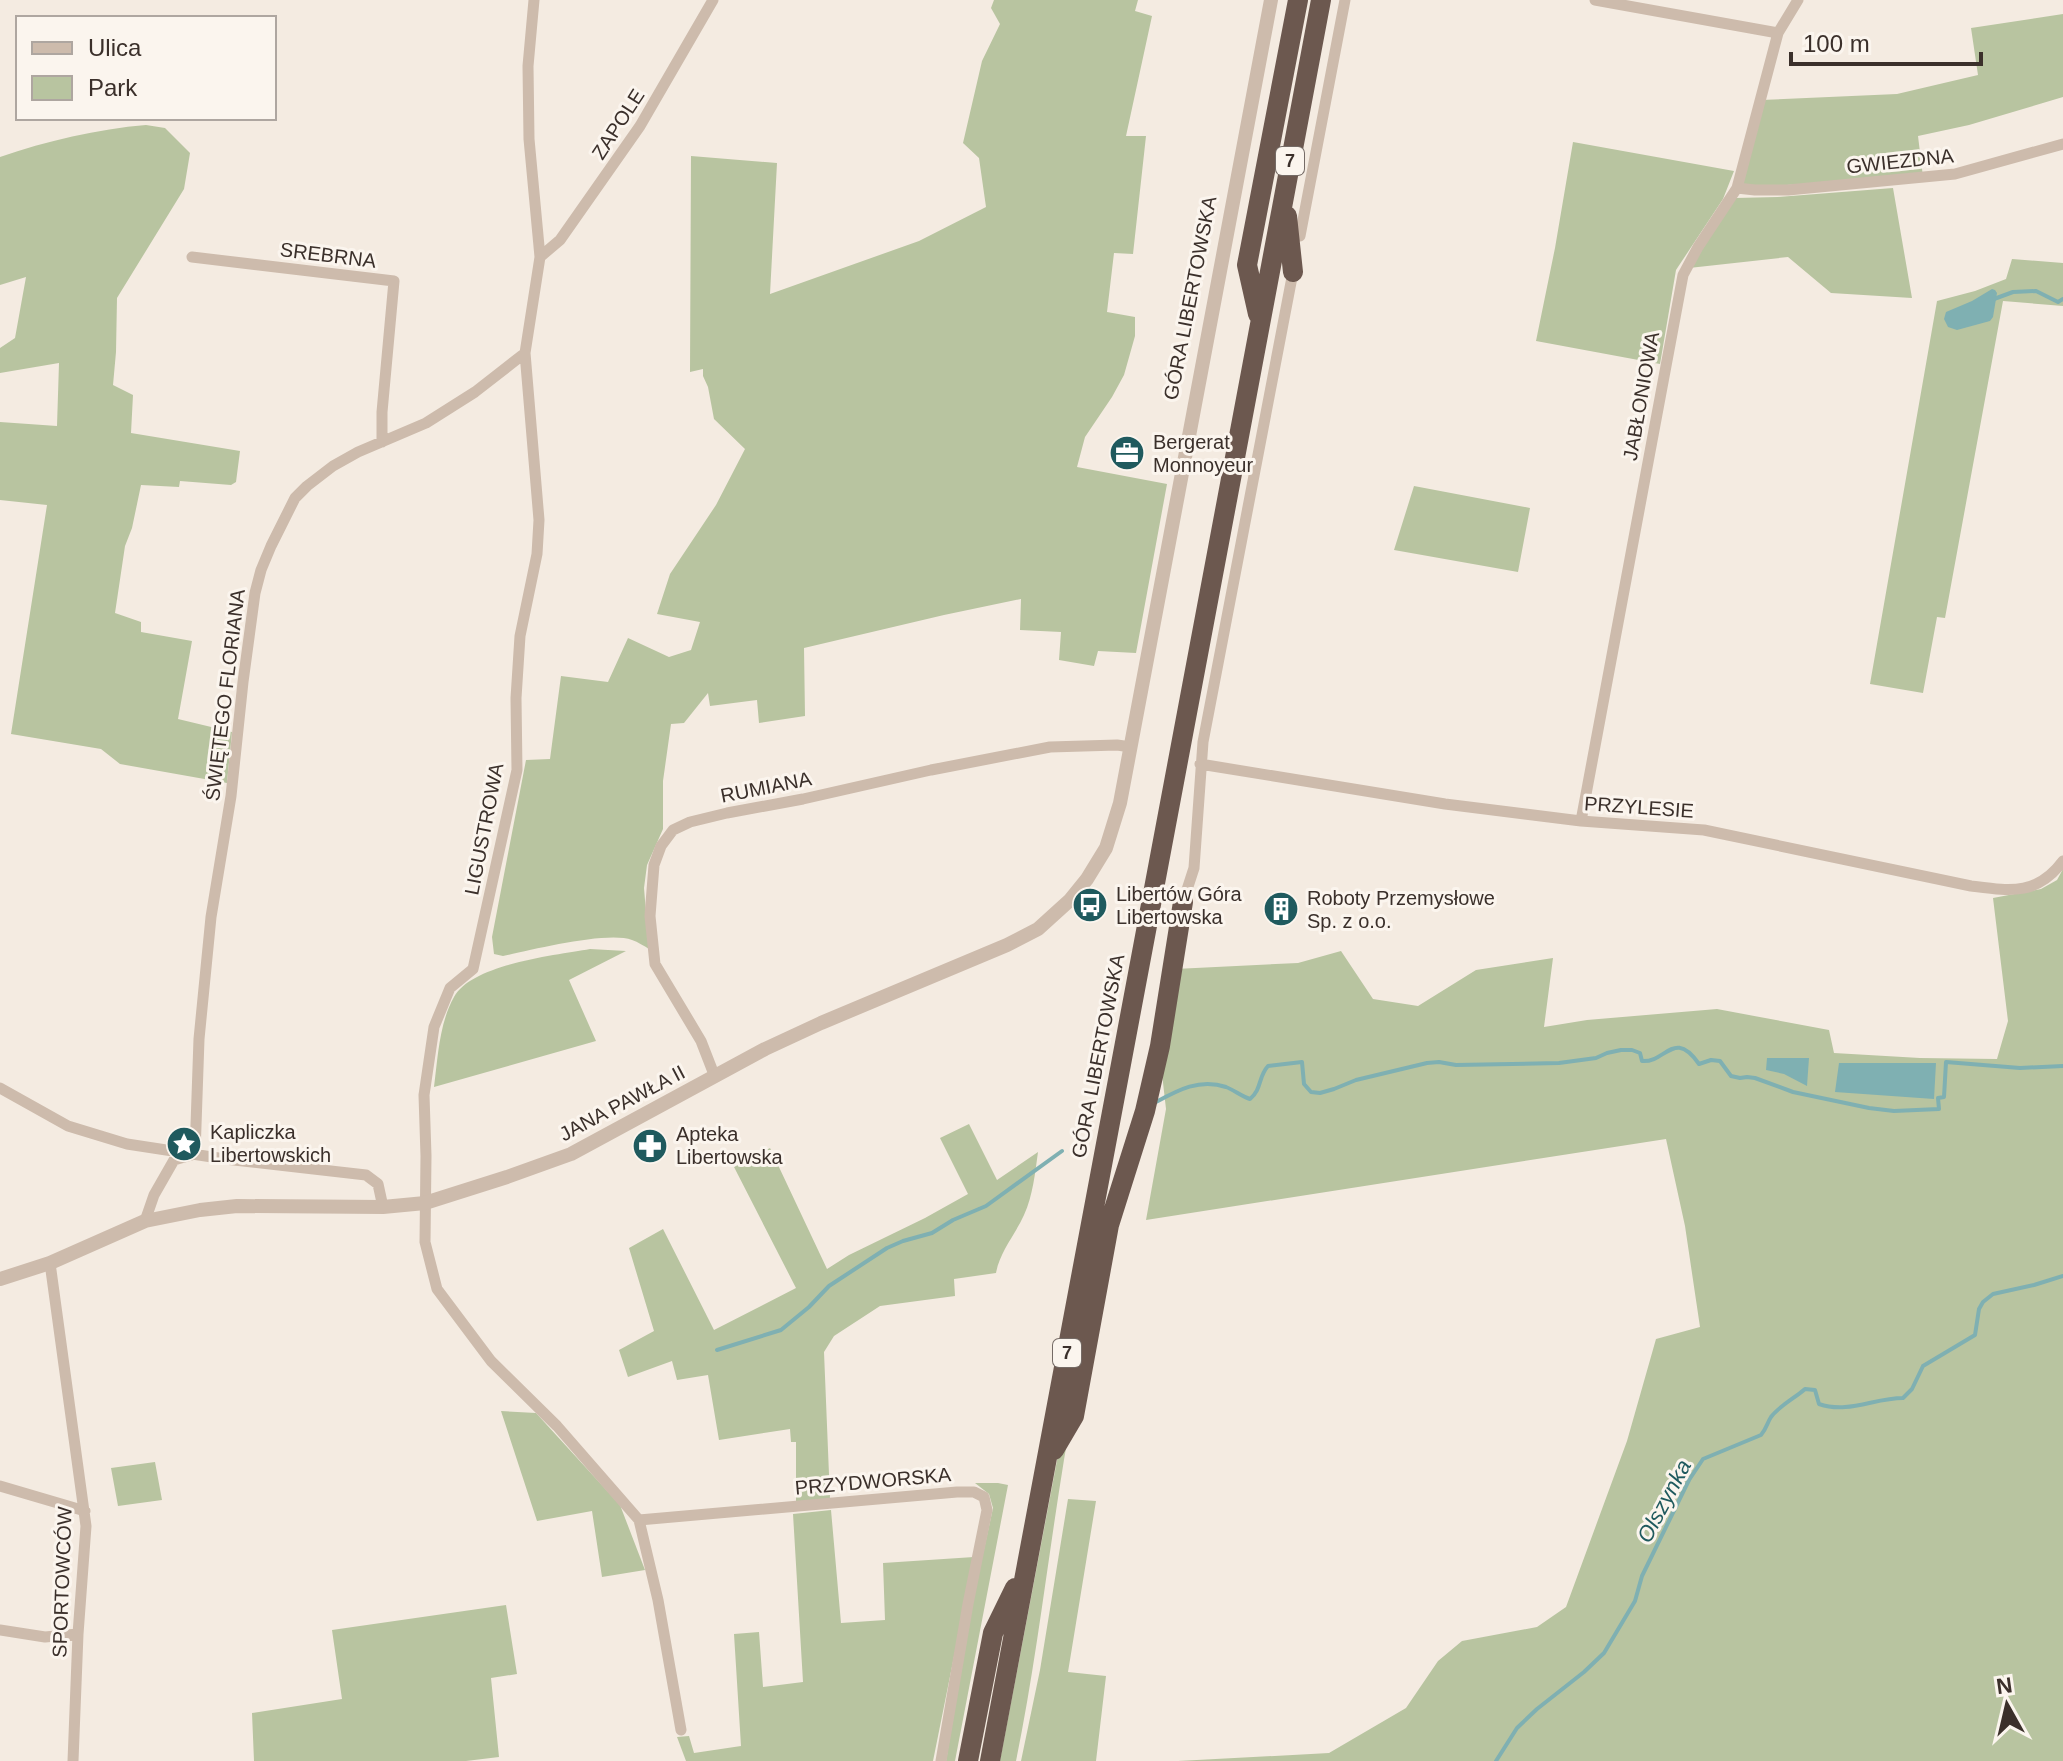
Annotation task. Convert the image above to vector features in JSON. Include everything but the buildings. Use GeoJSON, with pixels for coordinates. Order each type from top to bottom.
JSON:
{"type":"FeatureCollection","features":[{"type":"Feature","properties":{"kind":"highway","name":"GÓRA LIBERTOWSKA"},"geometry":{"type":"LineString","coordinates":[[1260,322],[1247,265],[1298,0]]}},
{"type":"Feature","properties":{"kind":"highway","name":"GÓRA LIBERTOWSKA"},"geometry":{"type":"LineString","coordinates":[[990,1761],[1321,0]]}},
{"type":"Feature","properties":{"kind":"highway"},"geometry":{"type":"LineString","coordinates":[[1284,193],[1293,272]]}},
{"type":"Feature","properties":{"kind":"highway","name":"7"},"geometry":{"type":"LineString","coordinates":[[1045,1464],[1074,1416],[1109,1225],[1145,1111],[1160,1046],[1183,902]]}},
{"type":"Feature","properties":{"kind":"highway","name":"GÓRA LIBERTOWSKA"},"geometry":{"type":"LineString","coordinates":[[968,1761],[993,1633],[1027,1562]]}},
{"type":"Feature","properties":{"kind":"street"},"geometry":{"type":"LineString","coordinates":[[525,353],[540,257],[529,139],[528,66],[534,0]]}},
{"type":"Feature","properties":{"kind":"street","name":"ZAPOLE"},"geometry":{"type":"LineString","coordinates":[[540,257],[560,240],[640,126],[713,0]]}},
{"type":"Feature","properties":{"kind":"street","name":"GÓRA LIBERTOWSKA"},"geometry":{"type":"LineString","coordinates":[[1131,747],[1271,0]]}},
{"type":"Feature","properties":{"kind":"street"},"geometry":{"type":"LineString","coordinates":[[1300,236],[1345,0]]}},
{"type":"Feature","properties":{"kind":"street"},"geometry":{"type":"LineString","coordinates":[[1595,0],[1778,33]]}},
{"type":"Feature","properties":{"kind":"street","name":"JABŁONIOWA"},"geometry":{"type":"LineString","coordinates":[[1581,821],[1683,275],[1737,188],[1778,33],[1798,0]]}},
{"type":"Feature","properties":{"kind":"street","name":"GWIEZDNA"},"geometry":{"type":"LineString","coordinates":[[1737,188],[1788,190],[1955,174],[2063,144]]}},
{"type":"Feature","properties":{"kind":"street","name":"SREBRNA"},"geometry":{"type":"LineString","coordinates":[[192,257],[394,281],[382,442]]}},
{"type":"Feature","properties":{"kind":"street"},"geometry":{"type":"LineString","coordinates":[[1183,902],[1194,868],[1200,764],[1293,272]]}},
{"type":"Feature","properties":{"kind":"street","name":"ŚWIĘTEGO FLORIANA"},"geometry":{"type":"LineString","coordinates":[[195,1154],[199,1039],[210,921],[231,796],[255,593],[271,546],[295,498],[333,466],[426,423],[475,392],[525,353]]}},
{"type":"Feature","properties":{"kind":"street","name":"LIGUSTROWA"},"geometry":{"type":"LineString","coordinates":[[425,1203],[424,1095],[434,1027],[450,988],[473,969],[517,770],[516,698],[520,636],[537,554],[539,520],[525,353]]}},
{"type":"Feature","properties":{"kind":"street","name":"RUMIANA"},"geometry":{"type":"LineString","coordinates":[[715,1077],[701,1041],[655,964],[650,916],[654,865],[661,846],[673,830],[690,822],[723,814],[1050,747],[1131,747]]}},
{"type":"Feature","properties":{"kind":"street","name":"JANA PAWŁA II"},"geometry":{"type":"LineString","coordinates":[[0,1279],[50,1263],[145,1221],[237,1206],[383,1207],[425,1203],[571,1154],[765,1049],[1007,945],[1043,926],[1082,886],[1106,848],[1118,813],[1131,747]]}},
{"type":"Feature","properties":{"kind":"street","name":"PRZYLESIE"},"geometry":{"type":"LineString","coordinates":[[1200,764],[1431,802],[1581,821],[1704,830],[2002,890],[2039,883],[2052,875],[2063,861]]}},
{"type":"Feature","properties":{"kind":"street"},"geometry":{"type":"LineString","coordinates":[[0,1088],[68,1126],[127,1144],[366,1175],[378,1184],[383,1207]]}},
{"type":"Feature","properties":{"kind":"street"},"geometry":{"type":"LineString","coordinates":[[145,1221],[154,1195],[174,1160],[195,1154]]}},
{"type":"Feature","properties":{"kind":"street"},"geometry":{"type":"LineString","coordinates":[[425,1203],[425,1242],[437,1289],[491,1361],[557,1426],[639,1520],[658,1600],[681,1730]]}},
{"type":"Feature","properties":{"kind":"street","name":"SPORTOWCÓW"},"geometry":{"type":"LineString","coordinates":[[50,1263],[86,1526],[73,1761]]}},
{"type":"Feature","properties":{"kind":"street"},"geometry":{"type":"LineString","coordinates":[[0,1486],[85,1511]]}},
{"type":"Feature","properties":{"kind":"street","name":"PRZYDWORSKA"},"geometry":{"type":"LineString","coordinates":[[639,1520],[957,1492],[974,1492],[984,1497],[987,1510],[941,1761]]}},
{"type":"Feature","properties":{"kind":"street"},"geometry":{"type":"LineString","coordinates":[[0,1630],[45,1637],[78,1634]]}},
{"type":"Feature","properties":{"kind":"green space"},"geometry":{"type":"Polygon","coordinates":[[[994,0],[1138,0],[1135,11],[1152,16],[1126,136],[1146,136],[1133,254],[1114,253],[1107,312],[1135,317],[1135,336],[1124,375],[1085,437],[1077,467],[1167,484],[1136,653],[1098,651],[1094,666],[1059,660],[1061,632],[1020,630],[1021,599],[804,648],[805,716],[759,723],[757,700],[710,706],[708,693],[684,723],[671,724],[663,781],[663,829],[647,865],[644,888],[649,949],[632,940],[605,938],[503,956],[494,954],[492,937],[526,760],[550,759],[561,676],[608,682],[628,638],[669,657],[691,650],[700,622],[657,614],[670,574],[716,505],[745,449],[714,419],[703,369],[690,372],[691,156],[777,163],[770,294],[919,241],[986,207],[979,158],[963,143],[982,61],[1000,24],[991,8],[994,0]]]}},
{"type":"Feature","properties":{"kind":"green space"},"geometry":{"type":"Polygon","coordinates":[[[2063,14],[2063,97],[1969,125],[1918,136],[1923,177],[1737,188],[1761,100],[1897,94],[1978,75],[1971,28],[2063,14]]]}},
{"type":"Feature","properties":{"kind":"green space"},"geometry":{"type":"Polygon","coordinates":[[[146,125],[165,128],[190,153],[184,189],[117,298],[113,385],[133,395],[131,433],[240,451],[236,482],[231,485],[180,481],[179,487],[141,485],[125,546],[115,613],[141,622],[141,632],[192,641],[178,719],[232,732],[227,783],[120,764],[101,749],[11,734],[47,505],[0,500],[0,422],[57,426],[59,363],[0,373],[0,348],[15,338],[26,277],[0,285],[0,157],[72,136],[146,125]]]}},
{"type":"Feature","properties":{"kind":"green space"},"geometry":{"type":"Polygon","coordinates":[[[1573,142],[1734,171],[1723,199],[1676,270],[1660,364],[1536,341],[1573,142]]]}},
{"type":"Feature","properties":{"kind":"green space"},"geometry":{"type":"Polygon","coordinates":[[[1893,188],[1912,298],[1831,293],[1788,257],[1689,268],[1735,198],[1893,188]]]}},
{"type":"Feature","properties":{"kind":"green space"},"geometry":{"type":"Polygon","coordinates":[[[2012,259],[2063,263],[2063,306],[2003,301],[1945,618],[1937,617],[1923,693],[1870,684],[1937,301],[2006,279],[2012,259]]]}},
{"type":"Feature","properties":{"kind":"green space"},"geometry":{"type":"Polygon","coordinates":[[[1414,486],[1530,508],[1518,572],[1394,550],[1414,486]]]}},
{"type":"Feature","properties":{"kind":"green space"},"geometry":{"type":"Polygon","coordinates":[[[2063,869],[2063,1761],[1178,1761],[1329,1753],[1406,1708],[1438,1661],[1462,1641],[1537,1627],[1566,1607],[1627,1441],[1656,1339],[1700,1327],[1685,1226],[1666,1139],[1146,1220],[1166,1109],[1161,1065],[1175,969],[1298,963],[1341,951],[1373,999],[1418,1006],[1476,970],[1553,958],[1544,1027],[1587,1020],[1717,1009],[1829,1030],[1834,1053],[1997,1059],[2008,1021],[1993,898],[2041,889],[2057,880],[2063,869]]]}},
{"type":"Feature","properties":{"kind":"green space"},"geometry":{"type":"Polygon","coordinates":[[[590,949],[626,951],[569,980],[596,1041],[434,1087],[445,1018],[454,997],[464,986],[478,976],[516,963],[590,949]]]}},
{"type":"Feature","properties":{"kind":"green space"},"geometry":{"type":"Polygon","coordinates":[[[969,1124],[997,1180],[1038,1152],[1027,1207],[996,1273],[954,1279],[955,1296],[880,1306],[834,1336],[824,1352],[830,1499],[796,1502],[796,1442],[791,1442],[790,1429],[719,1440],[708,1375],[677,1380],[672,1361],[628,1377],[619,1350],[654,1331],[629,1248],[663,1229],[714,1330],[796,1288],[734,1167],[770,1148],[827,1269],[968,1194],[940,1138],[969,1124]]]}},
{"type":"Feature","properties":{"kind":"green space"},"geometry":{"type":"Polygon","coordinates":[[[1070,1392],[1076,1393],[1025,1715],[1016,1761],[1000,1761],[1070,1392]]]}},
{"type":"Feature","properties":{"kind":"green space"},"geometry":{"type":"Polygon","coordinates":[[[501,1411],[536,1413],[620,1505],[645,1570],[602,1577],[592,1511],[537,1521],[501,1411]]]}},
{"type":"Feature","properties":{"kind":"green space"},"geometry":{"type":"Polygon","coordinates":[[[155,1462],[162,1500],[118,1506],[111,1468],[155,1462]]]}},
{"type":"Feature","properties":{"kind":"green space"},"geometry":{"type":"Polygon","coordinates":[[[975,1483],[1008,1485],[955,1761],[946,1761],[972,1604],[993,1508],[989,1494],[975,1483]]]}},
{"type":"Feature","properties":{"kind":"green space"},"geometry":{"type":"Polygon","coordinates":[[[1068,1499],[1096,1501],[1068,1672],[1106,1676],[1096,1761],[1021,1761],[1040,1670],[1068,1499]]]}},
{"type":"Feature","properties":{"kind":"green space"},"geometry":{"type":"Polygon","coordinates":[[[831,1510],[841,1623],[885,1620],[883,1563],[974,1557],[933,1761],[686,1761],[677,1737],[689,1736],[694,1753],[741,1746],[734,1634],[759,1632],[763,1687],[803,1682],[793,1514],[831,1510]]]}},
{"type":"Feature","properties":{"kind":"green space"},"geometry":{"type":"Polygon","coordinates":[[[506,1605],[517,1674],[491,1678],[499,1757],[466,1761],[254,1761],[252,1713],[342,1699],[332,1630],[506,1605]]]}},
{"type":"Feature","properties":{"kind":"water"},"geometry":{"type":"Polygon","coordinates":[[[1992,289],[1997,293],[1990,321],[1957,330],[1948,327],[1944,319],[1946,312],[1992,289]]]}},
{"type":"Feature","properties":{"kind":"water"},"geometry":{"type":"Polygon","coordinates":[[[1767,1058],[1809,1058],[1807,1086],[1784,1074],[1766,1070],[1767,1058]]]}},
{"type":"Feature","properties":{"kind":"water"},"geometry":{"type":"Polygon","coordinates":[[[1839,1063],[1936,1063],[1934,1099],[1835,1092],[1839,1063]]]}},
{"type":"Feature","properties":{"kind":"waterway"},"geometry":{"type":"LineString","coordinates":[[1994,299],[2013,292],[2036,291],[2058,302],[2063,299]]}},
{"type":"Feature","properties":{"kind":"waterway"},"geometry":{"type":"LineString","coordinates":[[1156,1102],[1181,1090],[1207,1084],[1226,1087],[1250,1099],[1268,1066],[1302,1062],[1304,1084],[1311,1092],[1320,1093],[1356,1080],[1427,1063],[1559,1063],[1596,1058],[1621,1050],[1640,1053],[1642,1061],[1676,1048],[1683,1049],[1699,1064],[1720,1061],[1731,1076],[1755,1078],[1793,1092],[1894,1111],[1939,1109],[1938,1098],[1944,1097],[1946,1062],[2020,1068],[2063,1066]]}},
{"type":"Feature","properties":{"kind":"waterway"},"geometry":{"type":"LineString","coordinates":[[717,1350],[781,1330],[829,1286],[887,1248],[932,1233],[986,1206],[1062,1151]]}},
{"type":"Feature","properties":{"kind":"waterway","name":"Olszynka"},"geometry":{"type":"LineString","coordinates":[[1496,1761],[1517,1728],[1604,1653],[1635,1601],[1642,1576],[1689,1480],[1703,1459],[1761,1435],[1774,1413],[1805,1389],[1815,1390],[1819,1404],[1830,1407],[1903,1398],[1912,1389],[1923,1366],[1975,1335],[1979,1309],[1993,1294],[2063,1276]]}},
{"type":"Feature","properties":{"kind":"place","name":"Bergerat Monnoyeur"},"geometry":{"type":"Point","coordinates":[1127,453]}},
{"type":"Feature","properties":{"kind":"place","name":"Libertów Góra Libertowska"},"geometry":{"type":"Point","coordinates":[1090,905]}},
{"type":"Feature","properties":{"kind":"place","name":"Roboty Przemysłowe Sp. z o.o."},"geometry":{"type":"Point","coordinates":[1281,909]}},
{"type":"Feature","properties":{"kind":"place","name":"Kapliczka Libertowskich"},"geometry":{"type":"Point","coordinates":[184,1144]}},
{"type":"Feature","properties":{"kind":"place","name":"Apteka Libertowska"},"geometry":{"type":"Point","coordinates":[650,1146]}}]}
